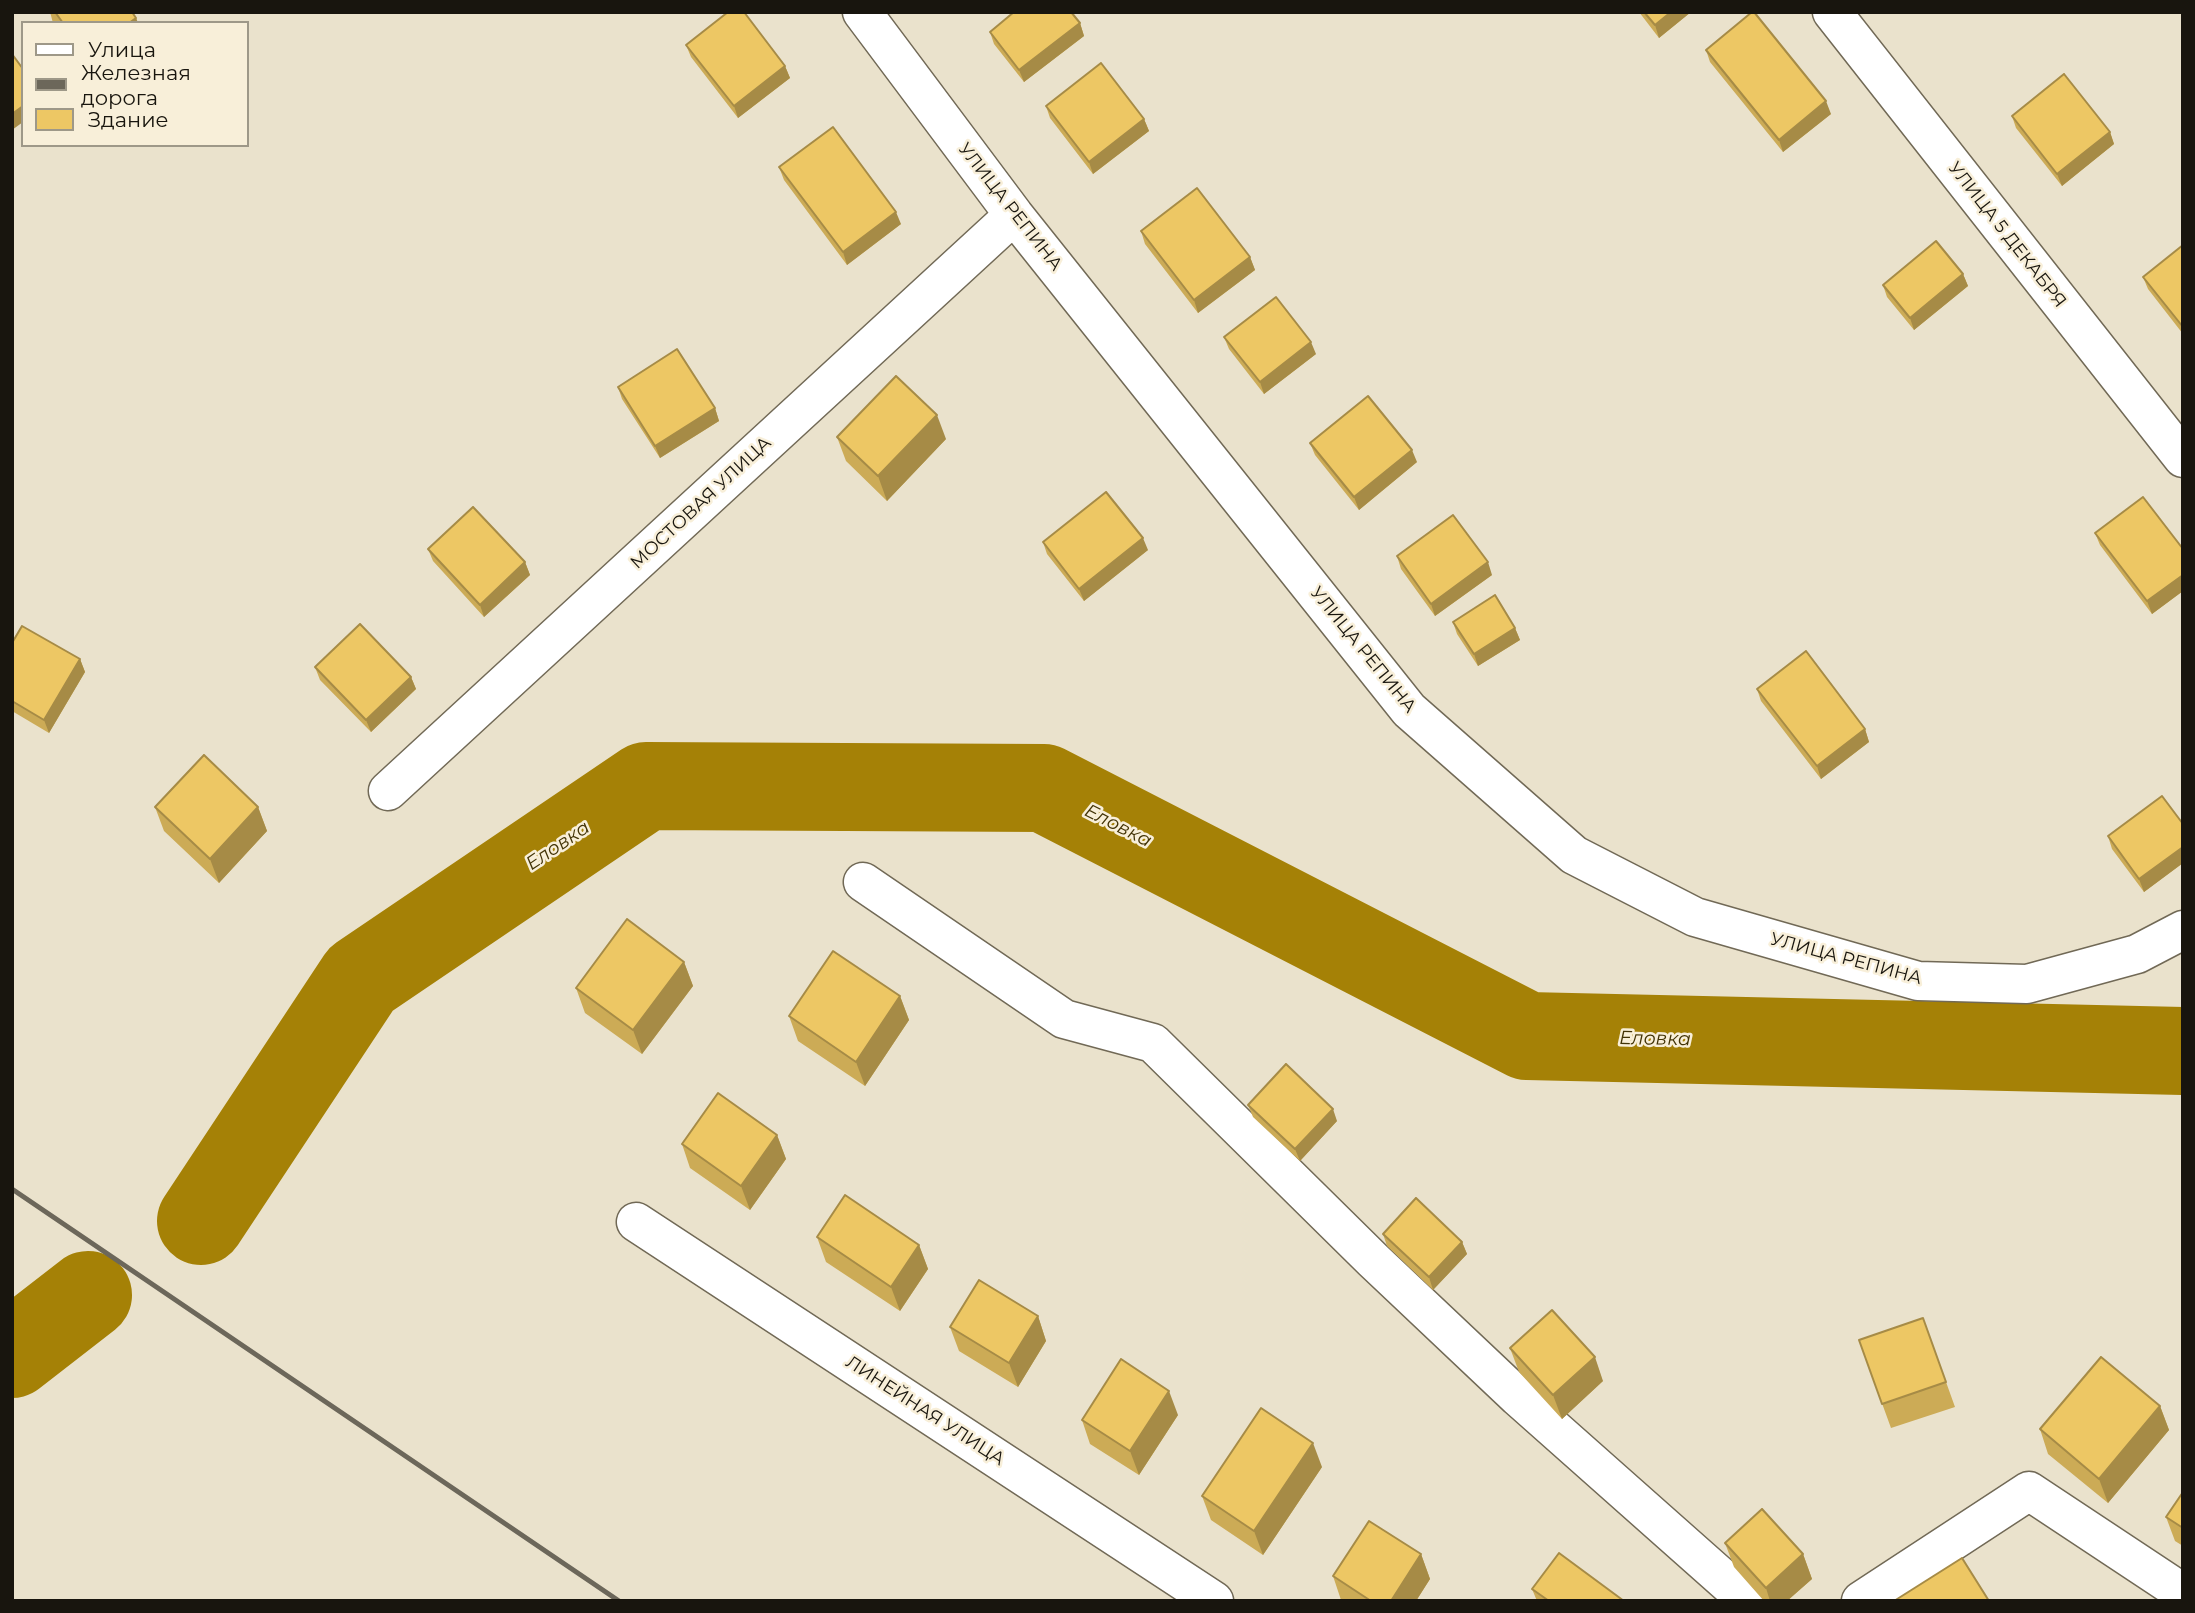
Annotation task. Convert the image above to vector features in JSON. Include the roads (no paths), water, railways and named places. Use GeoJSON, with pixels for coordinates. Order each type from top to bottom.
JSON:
{"type":"FeatureCollection","features":[{"type":"Feature","properties":{"kind":"street","name":"УЛИЦА РЕПИНА"},"geometry":{"type":"LineString","coordinates":[[862,12],[1014,215],[1409,710],[1574,855],[1695,917],[1918,981],[2027,984],[2137,954],[2183,930]]}},
{"type":"Feature","properties":{"kind":"street","name":"УЛИЦА 5 ДЕКАБРЯ"},"geometry":{"type":"LineString","coordinates":[[1832,12],[2183,458]]}},
{"type":"Feature","properties":{"kind":"street","name":"МОСТОВАЯ УЛИЦА"},"geometry":{"type":"LineString","coordinates":[[388,791],[1014,215]]}},
{"type":"Feature","properties":{"kind":"street"},"geometry":{"type":"LineString","coordinates":[[863,882],[1064,1019],[1153,1043],[1373,1261],[1499,1379],[1748,1601]]}},
{"type":"Feature","properties":{"kind":"street","name":"ЛИНЕЙНАЯ УЛИЦА"},"geometry":{"type":"LineString","coordinates":[[636,1222],[1214,1601]]}},
{"type":"Feature","properties":{"kind":"street"},"geometry":{"type":"LineString","coordinates":[[1861,1601],[2029,1491],[2183,1593]]}},
{"type":"Feature","properties":{"kind":"waterway","name":"Еловка"},"geometry":{"type":"LineString","coordinates":[[201,1221],[361,979],[646,786],[1044,788],[1527,1036],[2183,1051]]}},
{"type":"Feature","properties":{"kind":"waterway","name":"Еловка"},"geometry":{"type":"LineString","coordinates":[[12,1354],[88,1295]]}},
{"type":"Feature","properties":{"kind":"railway"},"geometry":{"type":"LineString","coordinates":[[12,1189],[619,1601]]}}]}
